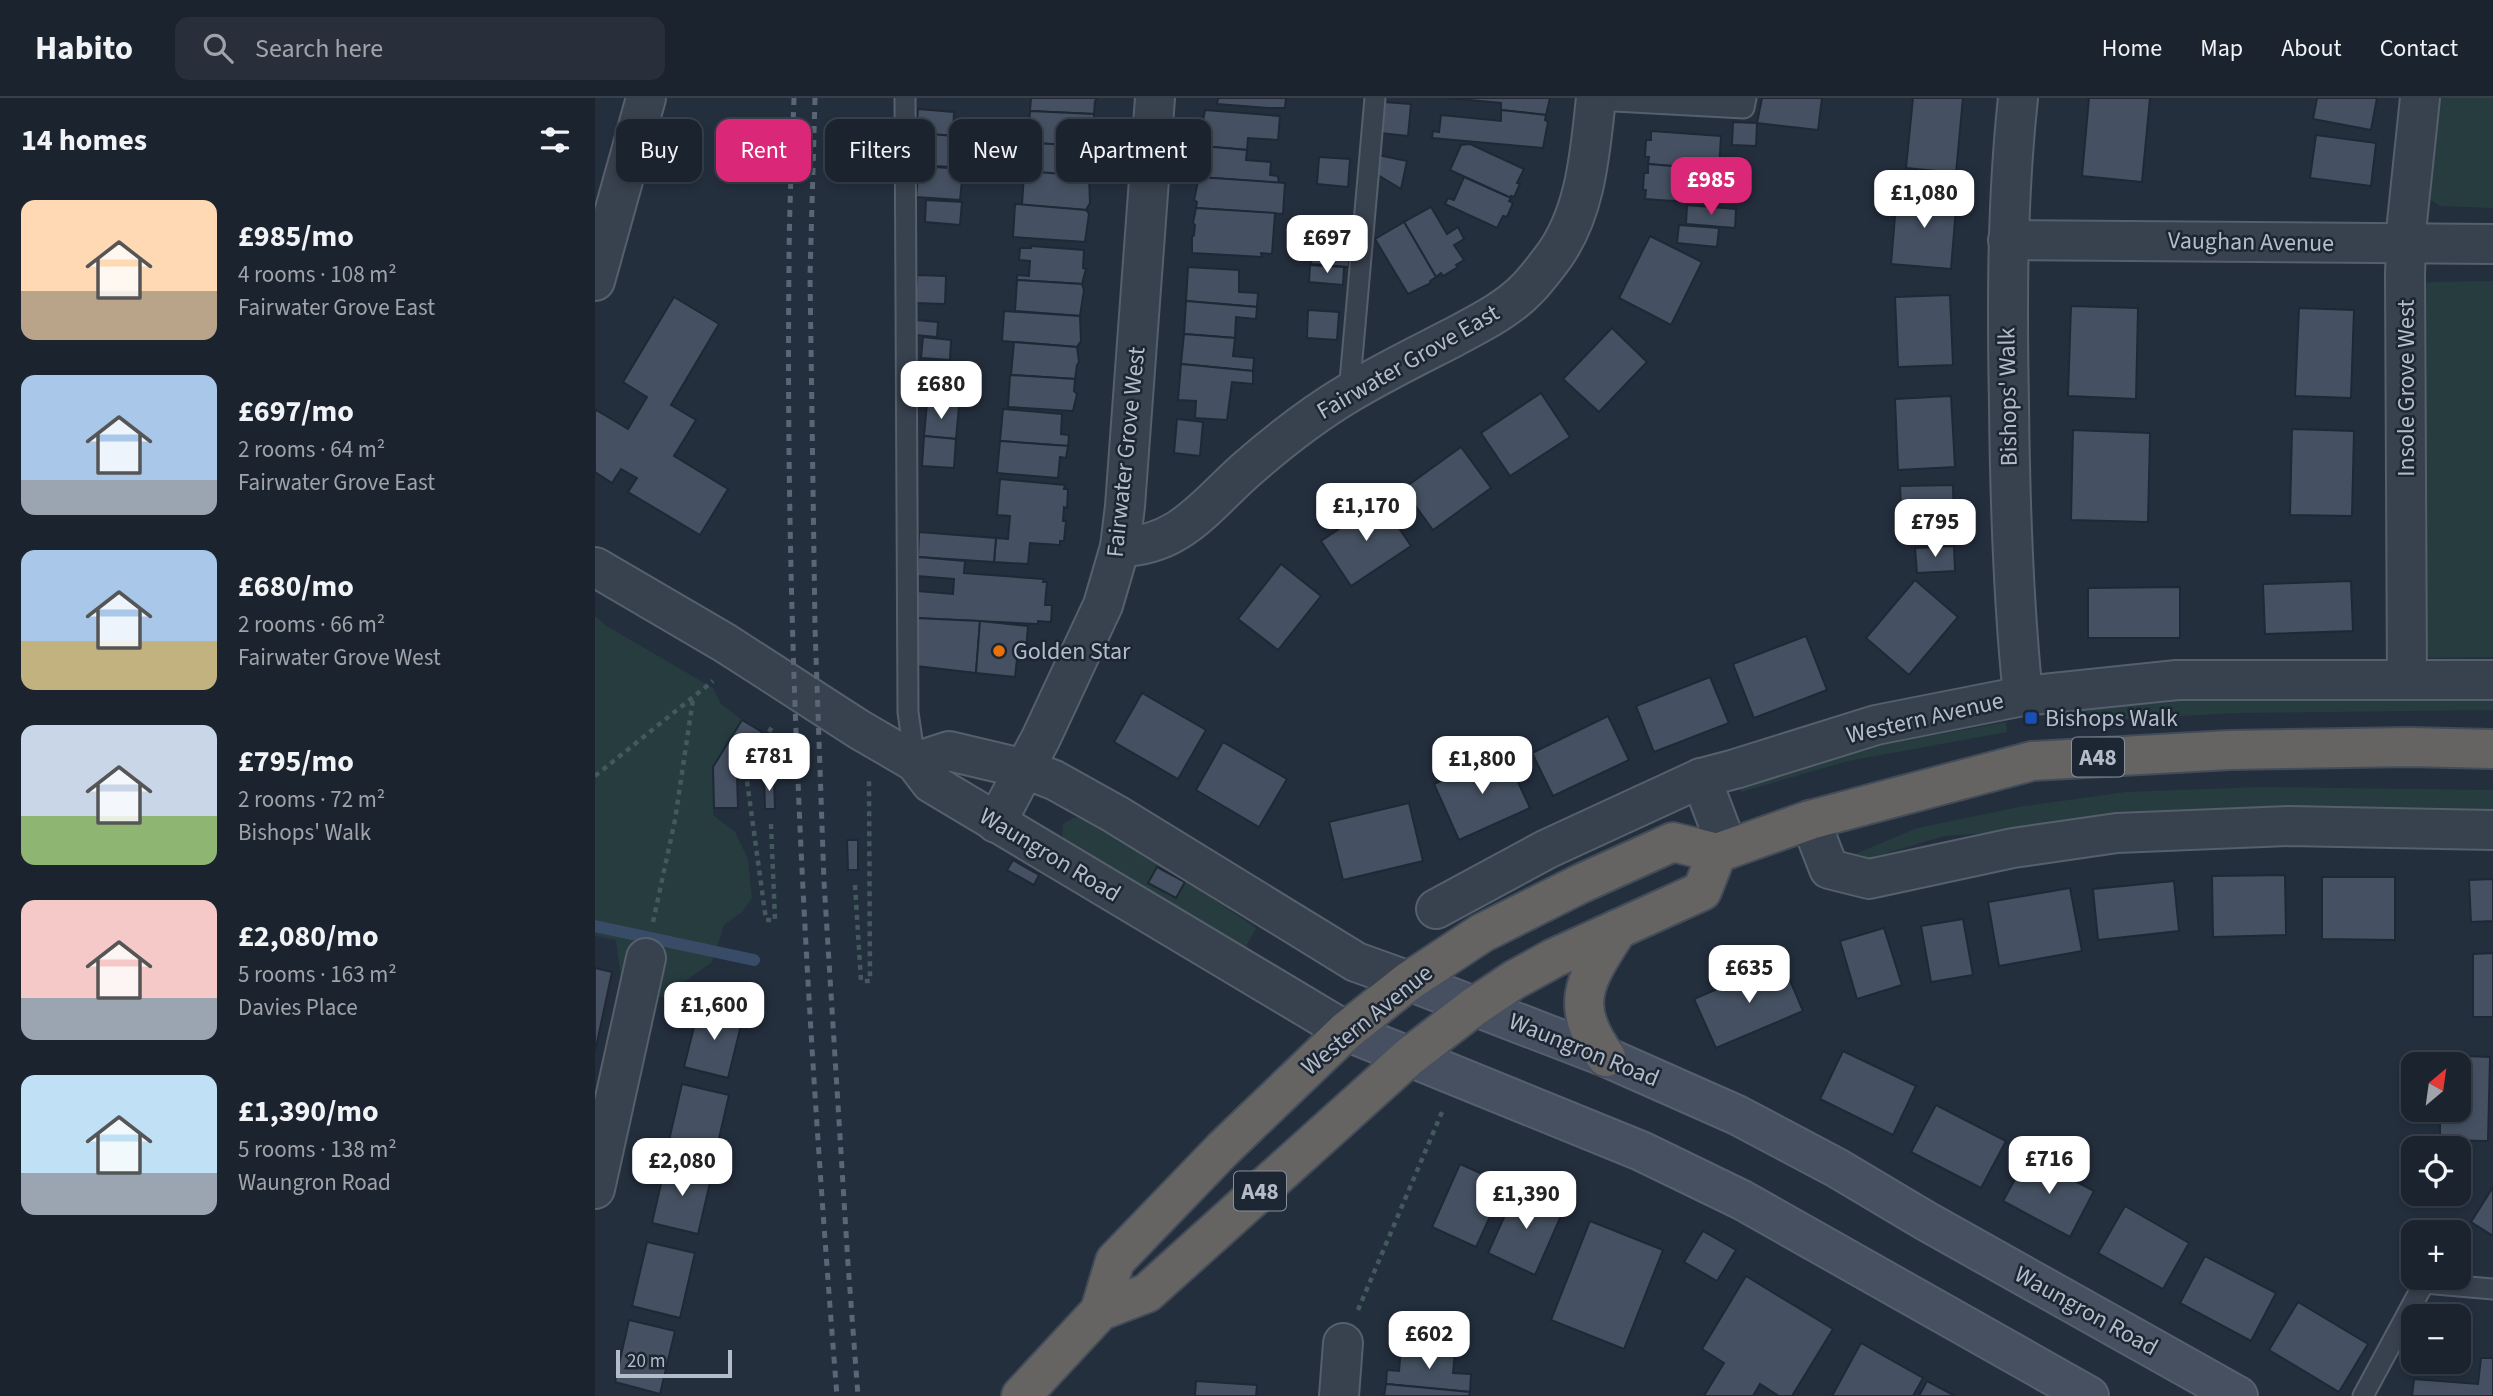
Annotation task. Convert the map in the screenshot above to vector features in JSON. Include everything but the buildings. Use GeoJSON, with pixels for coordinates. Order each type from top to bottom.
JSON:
{"type":"FeatureCollection","features":[{"type":"Feature","properties":{"kind":"highway","name":"A48"},"geometry":{"type":"LineString","coordinates":[[1723,851],[1810,820],[2032,761],[2230,750],[2409,747],[2493,749]]}},
{"type":"Feature","properties":{"kind":"highway","name":"Western Avenue"},"geometry":{"type":"LineString","coordinates":[[1021,1396],[1100,1311],[1147,1293],[1410,1056],[1475,1006],[1536,967],[1702,891],[1723,851],[1673,842],[1582,883],[1482,933],[1409,981],[1346,1031],[1223,1149],[1115,1261],[1100,1311]]}},
{"type":"Feature","properties":{"kind":"highway"},"geometry":{"type":"LineString","coordinates":[[1606,1056],[1592,1038],[1585,1021],[1584,1001],[1592,970],[1618,929]]}},
{"type":"Feature","properties":{"kind":"main road","name":"Waungron Road"},"geometry":{"type":"LineString","coordinates":[[1409,981],[1606,1056],[1737,1115],[1837,1168],[1926,1222],[2238,1396]]}},
{"type":"Feature","properties":{"kind":"main road","name":"Waungron Road"},"geometry":{"type":"LineString","coordinates":[[1346,1031],[1641,1151],[1742,1200],[2089,1396]]}},
{"type":"Feature","properties":{"kind":"street"},"geometry":{"type":"LineString","coordinates":[[595,281],[646,98]]}},
{"type":"Feature","properties":{"kind":"street","name":"Fairwater Grove West"},"geometry":{"type":"LineString","coordinates":[[996,823],[1025,769],[1103,605],[1119,547],[1125,506],[1155,98]]}},
{"type":"Feature","properties":{"kind":"street","name":"Bishops' Walk"},"geometry":{"type":"LineString","coordinates":[[2018,98],[2008,240],[2009,494],[2023,696]]}},
{"type":"Feature","properties":{"kind":"street","name":"Insole Grove West"},"geometry":{"type":"LineString","coordinates":[[2407,680],[2406,243],[2420,98]]}},
{"type":"Feature","properties":{"kind":"street","name":"Fairwater Grove East"},"geometry":{"type":"LineString","coordinates":[[1119,547],[1141,547],[1168,537],[1193,520],[1287,435],[1349,393],[1476,325],[1527,289],[1553,257],[1570,227],[1584,185],[1596,99]]}},
{"type":"Feature","properties":{"kind":"street","name":"Vaughan Avenue"},"geometry":{"type":"LineString","coordinates":[[2008,240],[2493,244]]}},
{"type":"Feature","properties":{"kind":"street","name":"Waungron Road"},"geometry":{"type":"LineString","coordinates":[[595,567],[725,643],[915,762],[931,783],[1346,1031]]}},
{"type":"Feature","properties":{"kind":"street","name":"Western Avenue"},"geometry":{"type":"LineString","coordinates":[[1436,909],[1547,849],[1701,778],[1876,725],[2023,696],[2177,681],[2493,680]]}},
{"type":"Feature","properties":{"kind":"street","name":"Waungron Road"},"geometry":{"type":"LineString","coordinates":[[915,762],[949,751],[1025,769],[1054,780],[1115,814],[1356,962],[1409,981]]}},
{"type":"Feature","properties":{"kind":"street"},"geometry":{"type":"LineString","coordinates":[[1701,778],[1723,851]]}},
{"type":"Feature","properties":{"kind":"street"},"geometry":{"type":"LineString","coordinates":[[1810,820],[1829,869],[1869,879],[2013,848],[2117,833],[2289,826],[2493,830]]}},
{"type":"Feature","properties":{"kind":"street"},"geometry":{"type":"LineString","coordinates":[[595,1189],[649,944]]}},
{"type":"Feature","properties":{"kind":"street"},"geometry":{"type":"LineString","coordinates":[[1339,1396],[1343,1343]]}},
{"type":"Feature","properties":{"kind":"lane"},"geometry":{"type":"LineString","coordinates":[[905,98],[908,712],[915,762]]}},
{"type":"Feature","properties":{"kind":"lane"},"geometry":{"type":"LineString","coordinates":[[1349,393],[1374,98]]}},
{"type":"Feature","properties":{"kind":"lane"},"geometry":{"type":"LineString","coordinates":[[1596,99],[1744,108],[1746,98]]}},
{"type":"Feature","properties":{"kind":"lane"},"geometry":{"type":"LineString","coordinates":[[2363,1396],[2424,1283],[2493,1289]]}},
{"type":"Feature","properties":{"kind":"path"},"geometry":{"type":"LineString","coordinates":[[595,776],[713,681]]}},
{"type":"Feature","properties":{"kind":"path"},"geometry":{"type":"LineString","coordinates":[[649,944],[675,820],[692,699]]}},
{"type":"Feature","properties":{"kind":"path"},"geometry":{"type":"LineString","coordinates":[[771,824],[775,920],[766,920],[747,781],[749,767],[773,725]]}},
{"type":"Feature","properties":{"kind":"path"},"geometry":{"type":"LineString","coordinates":[[855,885],[861,981],[870,981],[870,779]]}},
{"type":"Feature","properties":{"kind":"path"},"geometry":{"type":"LineString","coordinates":[[1343,1343],[1444,1108]]}},
{"type":"Feature","properties":{"kind":"green space"},"geometry":{"type":"Polygon","coordinates":[[[2436,98],[2493,98],[2493,208],[2440,206],[2426,197],[2436,98]]]}},
{"type":"Feature","properties":{"kind":"green space"},"geometry":{"type":"Polygon","coordinates":[[[2493,281],[2493,657],[2430,658],[2418,642],[2422,285],[2431,282],[2493,281]]]}},
{"type":"Feature","properties":{"kind":"green space"},"geometry":{"type":"Polygon","coordinates":[[[595,616],[605,625],[713,688],[720,703],[742,720],[713,767],[713,815],[735,832],[748,859],[752,898],[742,912],[724,925],[712,962],[683,983],[670,998],[658,997],[621,978],[616,940],[595,936],[595,616]]]}},
{"type":"Feature","properties":{"kind":"green space"},"geometry":{"type":"Polygon","coordinates":[[[2493,692],[2493,710],[2236,713],[2074,722],[2067,705],[2155,693],[2493,692]]]}},
{"type":"Feature","properties":{"kind":"green space"},"geometry":{"type":"Polygon","coordinates":[[[2006,722],[2007,732],[1848,761],[1741,792],[1739,783],[1875,746],[2006,722]]]}},
{"type":"Feature","properties":{"kind":"green space"},"geometry":{"type":"Polygon","coordinates":[[[2259,787],[2493,790],[2493,812],[2217,817],[1944,836],[1860,861],[1853,855],[1917,828],[2024,806],[2126,792],[2259,787]]]}},
{"type":"Feature","properties":{"kind":"green space"},"geometry":{"type":"Polygon","coordinates":[[[1080,817],[1158,862],[1256,928],[1243,952],[1062,841],[1063,824],[1080,817]]]}},
{"type":"Feature","properties":{"kind":"waterway"},"geometry":{"type":"LineString","coordinates":[[595,926],[754,960]]}},
{"type":"Feature","properties":{"kind":"railway"},"geometry":{"type":"LineString","coordinates":[[794,98],[789,247],[789,409],[795,691],[816,1114],[837,1396]]}},
{"type":"Feature","properties":{"kind":"railway"},"geometry":{"type":"LineString","coordinates":[[815,98],[810,276],[815,628],[824,882],[858,1396]]}},
{"type":"Feature","properties":{"kind":"place","name":"Golden Star"},"geometry":{"type":"Point","coordinates":[999,651]}},
{"type":"Feature","properties":{"kind":"place","name":"Bishops Walk"},"geometry":{"type":"Point","coordinates":[2031,718]}}]}
